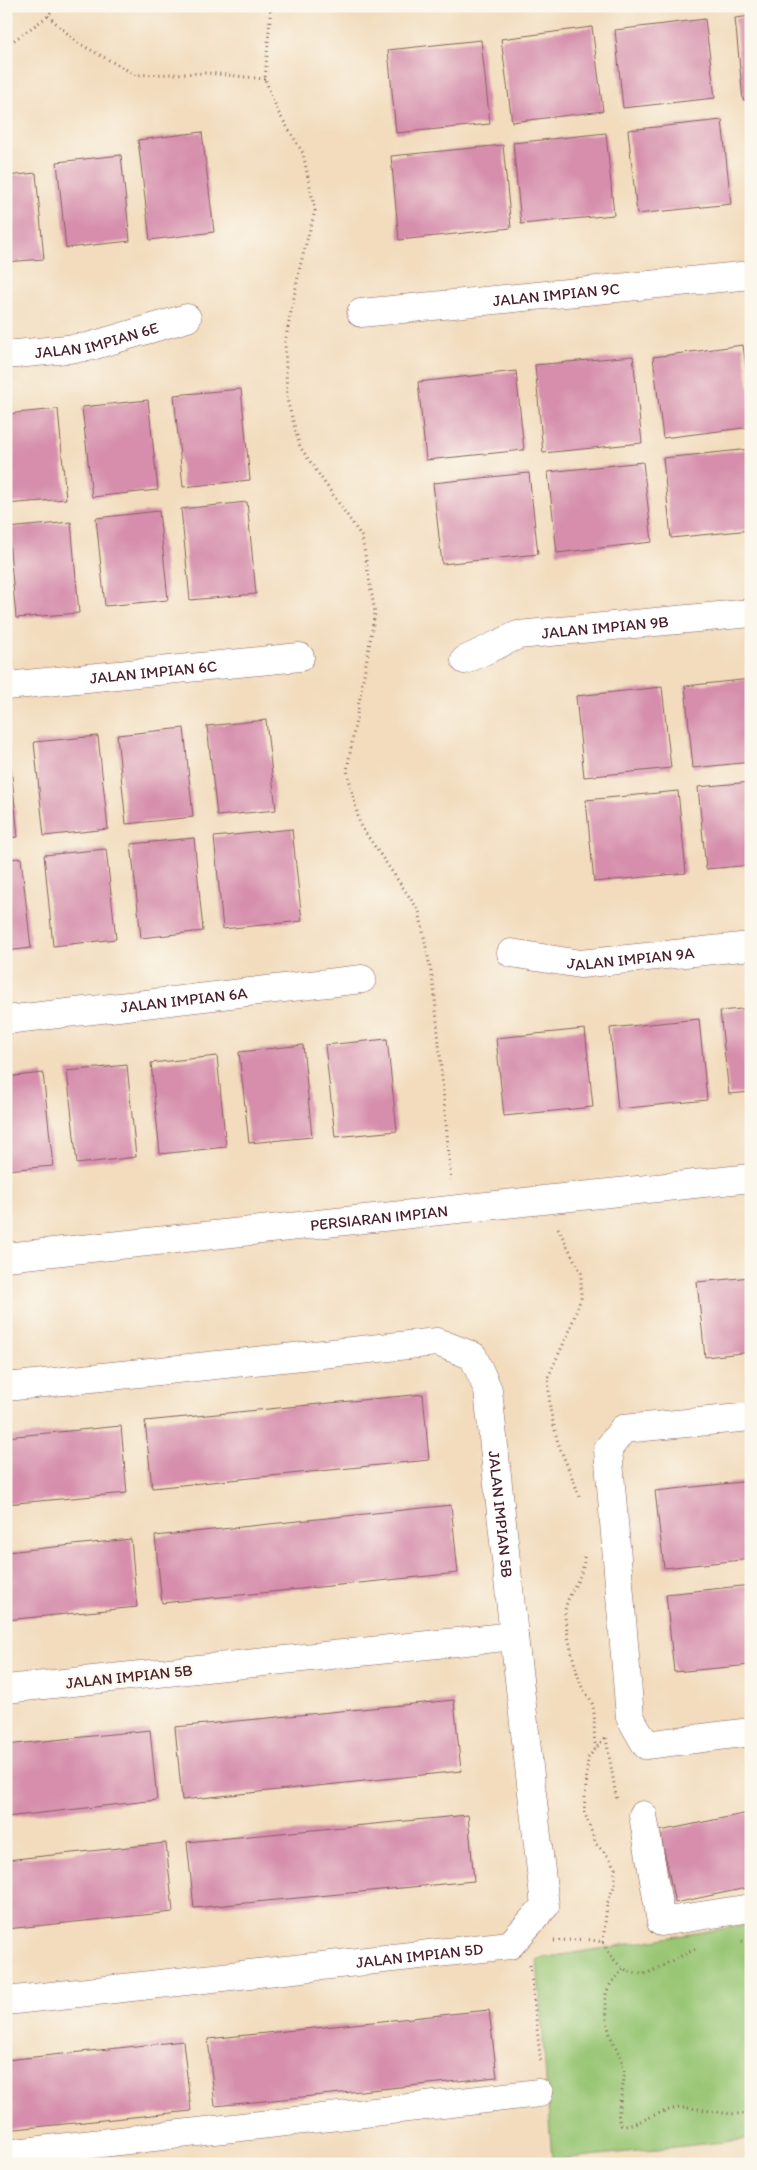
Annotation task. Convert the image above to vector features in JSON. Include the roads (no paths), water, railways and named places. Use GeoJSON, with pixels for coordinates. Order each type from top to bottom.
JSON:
{"type":"FeatureCollection","features":[{"type":"Feature","properties":{"kind":"street","name":"JALAN IMPIAN 9C"},"geometry":{"type":"LineString","coordinates":[[361,313],[751,276]]}},
{"type":"Feature","properties":{"kind":"street","name":"JALAN IMPIAN 6E"},"geometry":{"type":"LineString","coordinates":[[6,355],[88,346],[186,318]]}},
{"type":"Feature","properties":{"kind":"street","name":"JALAN IMPIAN 9B"},"geometry":{"type":"LineString","coordinates":[[466,660],[518,635],[751,613]]}},
{"type":"Feature","properties":{"kind":"street","name":"JALAN IMPIAN 6C"},"geometry":{"type":"LineString","coordinates":[[6,686],[300,657]]}},
{"type":"Feature","properties":{"kind":"street","name":"JALAN IMPIAN 9A"},"geometry":{"type":"LineString","coordinates":[[511,953],[580,964],[751,946]]}},
{"type":"Feature","properties":{"kind":"street","name":"JALAN IMPIAN 6A"},"geometry":{"type":"LineString","coordinates":[[6,1020],[362,979]]}},
{"type":"Feature","properties":{"kind":"street","name":"PERSIARAN IMPIAN"},"geometry":{"type":"LineString","coordinates":[[6,1257],[751,1178]]}},
{"type":"Feature","properties":{"kind":"street","name":"JALAN IMPIAN 5B"},"geometry":{"type":"LineString","coordinates":[[6,1387],[437,1342],[472,1356],[488,1390],[514,1636],[6,1689]]}},
{"type":"Feature","properties":{"kind":"street"},"geometry":{"type":"LineString","coordinates":[[751,1417],[623,1429],[608,1449],[630,1717],[646,1745],[751,1732]]}},
{"type":"Feature","properties":{"kind":"street","name":"JALAN IMPIAN 5D"},"geometry":{"type":"LineString","coordinates":[[6,2001],[510,1946],[545,1906],[514,1636]]}},
{"type":"Feature","properties":{"kind":"street"},"geometry":{"type":"LineString","coordinates":[[643,1815],[661,1922],[751,1908]]}},
{"type":"Feature","properties":{"kind":"street"},"geometry":{"type":"LineString","coordinates":[[6,2154],[539,2093]]}}]}
